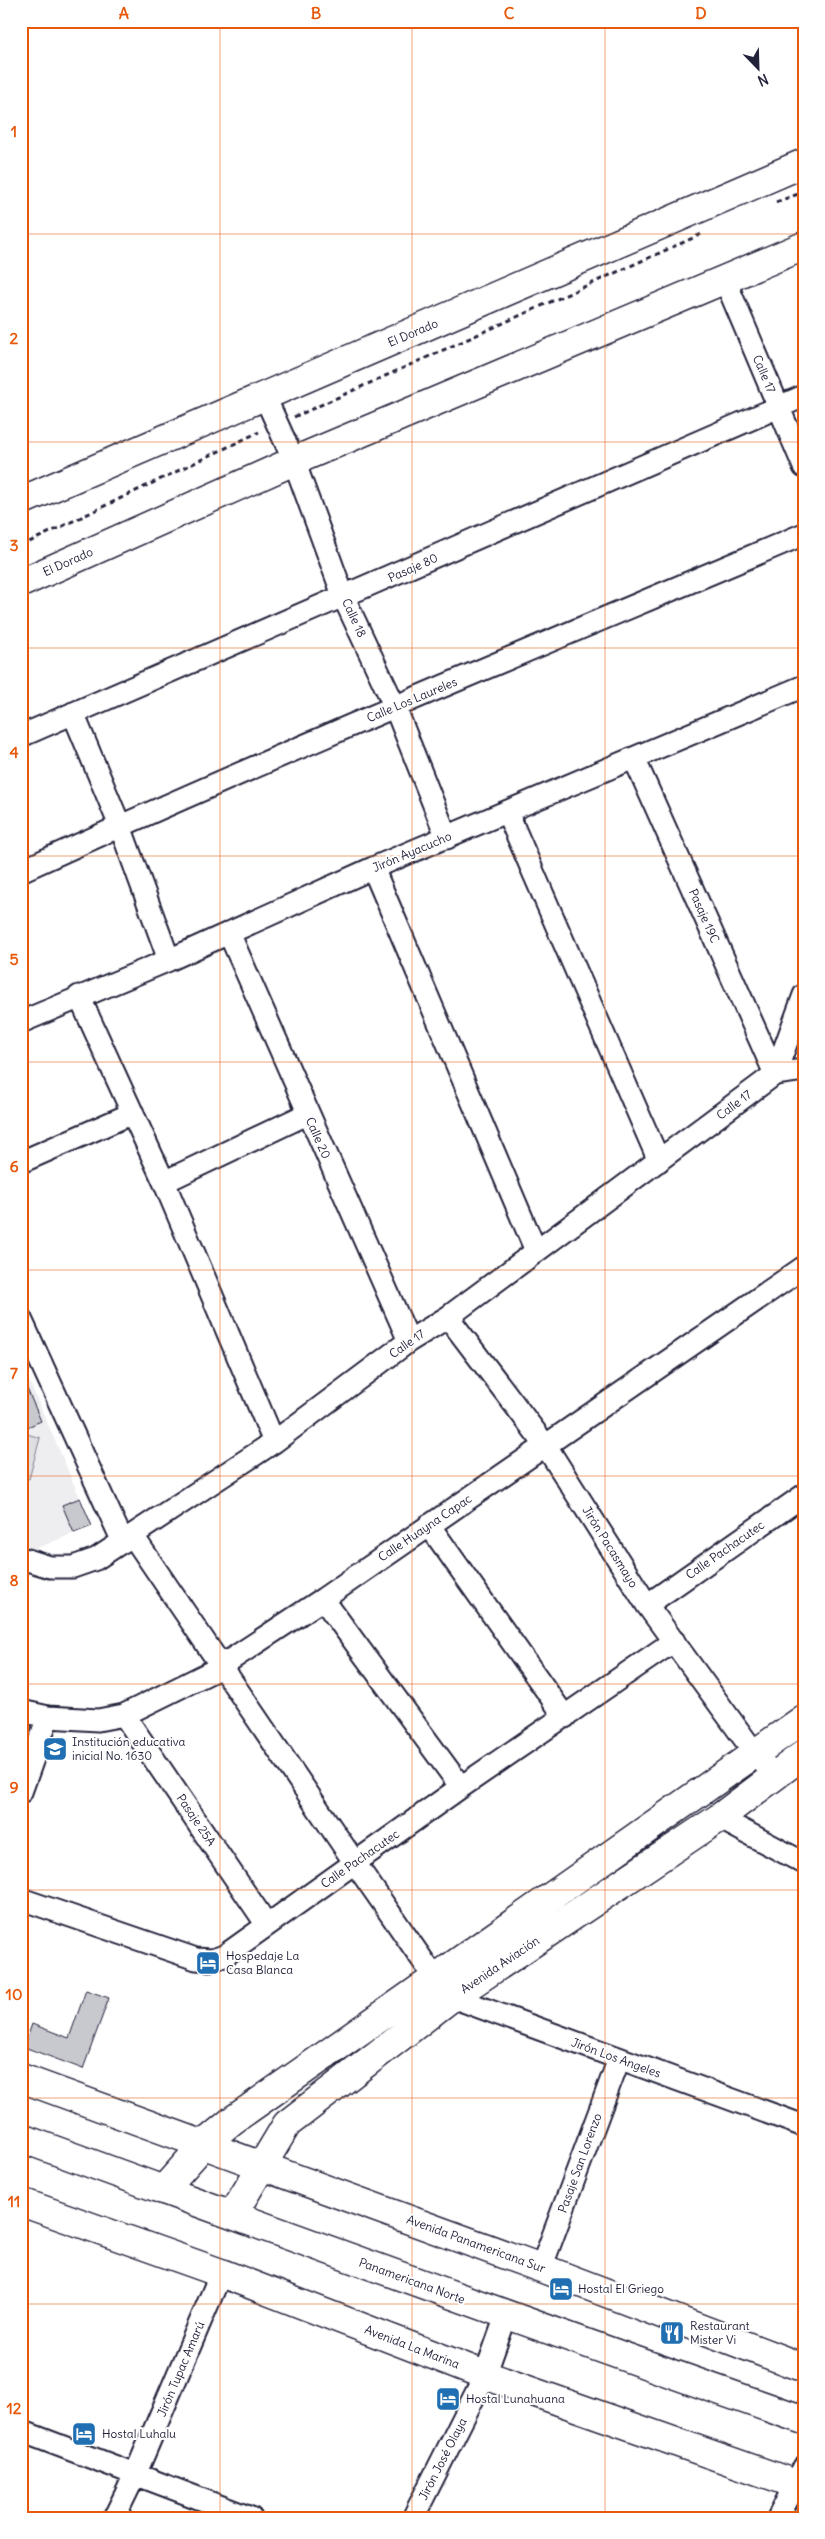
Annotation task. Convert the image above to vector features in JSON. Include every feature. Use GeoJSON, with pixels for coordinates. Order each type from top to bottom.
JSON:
{"type":"FeatureCollection","features":[{"type":"Feature","properties":{"kind":"main road","name":"El Dorado"},"geometry":{"type":"LineString","coordinates":[[21,500],[265,397],[804,163]]}},
{"type":"Feature","properties":{"kind":"main road","name":"El Dorado"},"geometry":{"type":"LineString","coordinates":[[23,586],[294,461],[804,246]]}},
{"type":"Feature","properties":{"kind":"main road","name":"Avenida Aviación"},"geometry":{"type":"LineString","coordinates":[[233,2214],[287,2124],[443,1988],[754,1752],[804,1719]]}},
{"type":"Feature","properties":{"kind":"main road","name":"Avenida Aviación"},"geometry":{"type":"LineString","coordinates":[[163,2190],[204,2144],[241,2114],[719,1818],[804,1754]]}},
{"type":"Feature","properties":{"kind":"main road","name":"Avenida Panamericana Sur"},"geometry":{"type":"LineString","coordinates":[[21,2078],[541,2268],[804,2368]]}},
{"type":"Feature","properties":{"kind":"main road","name":"Panamericana Norte"},"geometry":{"type":"LineString","coordinates":[[21,2138],[233,2214],[506,2316],[804,2420]]}},
{"type":"Feature","properties":{"kind":"main road","name":"Avenida La Marina"},"geometry":{"type":"LineString","coordinates":[[21,2202],[221,2274],[485,2375],[801,2479]]}},
{"type":"Feature","properties":{"kind":"street","name":"Calle 17"},"geometry":{"type":"LineString","coordinates":[[725,280],[804,467]]}},
{"type":"Feature","properties":{"kind":"street","name":"Pasaje 80"},"geometry":{"type":"LineString","coordinates":[[21,736],[344,598],[804,396]]}},
{"type":"Feature","properties":{"kind":"street","name":"Calle 18"},"geometry":{"type":"LineString","coordinates":[[265,397],[294,461],[344,598],[395,707],[447,838]]}},
{"type":"Feature","properties":{"kind":"street","name":"Calle Los Laureles"},"geometry":{"type":"LineString","coordinates":[[21,871],[395,707],[804,534]]}},
{"type":"Feature","properties":{"kind":"street","name":"Jirón Ayacucho"},"geometry":{"type":"LineString","coordinates":[[21,1022],[79,996],[169,960],[373,868],[804,686]]}},
{"type":"Feature","properties":{"kind":"street"},"geometry":{"type":"LineString","coordinates":[[73,713],[120,826],[169,960]]}},
{"type":"Feature","properties":{"kind":"street","name":"Pasaje 19C"},"geometry":{"type":"LineString","coordinates":[[634,758],[775,1074]]}},
{"type":"Feature","properties":{"kind":"street"},"geometry":{"type":"LineString","coordinates":[[508,812],[659,1161]]}},
{"type":"Feature","properties":{"kind":"street"},"geometry":{"type":"LineString","coordinates":[[373,868],[536,1251]]}},
{"type":"Feature","properties":{"kind":"street","name":"Calle 20"},"geometry":{"type":"LineString","coordinates":[[229,933],[307,1114],[409,1341]]}},
{"type":"Feature","properties":{"kind":"street"},"geometry":{"type":"LineString","coordinates":[[804,995],[775,1074],[804,1070]]}},
{"type":"Feature","properties":{"kind":"street"},"geometry":{"type":"LineString","coordinates":[[79,996],[164,1182],[274,1442]]}},
{"type":"Feature","properties":{"kind":"street","name":"Calle 17"},"geometry":{"type":"LineString","coordinates":[[21,1558],[50,1567],[73,1567],[96,1559],[128,1539],[274,1442],[409,1341],[448,1317],[775,1074]]}},
{"type":"Feature","properties":{"kind":"street"},"geometry":{"type":"LineString","coordinates":[[21,1162],[132,1112]]}},
{"type":"Feature","properties":{"kind":"street"},"geometry":{"type":"LineString","coordinates":[[164,1182],[307,1114]]}},
{"type":"Feature","properties":{"kind":"street","name":"Calle Huayna Capac"},"geometry":{"type":"LineString","coordinates":[[21,1711],[48,1717],[98,1720],[124,1715],[182,1688],[323,1599],[804,1267]]}},
{"type":"Feature","properties":{"kind":"street","name":"Jirón Pacasmayo"},"geometry":{"type":"LineString","coordinates":[[448,1317],[546,1446],[647,1605],[754,1752],[774,1775]]}},
{"type":"Feature","properties":{"kind":"street"},"geometry":{"type":"LineString","coordinates":[[21,1319],[128,1539],[221,1665],[354,1863],[443,1988]]}},
{"type":"Feature","properties":{"kind":"street","name":"Calle Pachacutec"},"geometry":{"type":"LineString","coordinates":[[647,1605],[804,1496]]}},
{"type":"Feature","properties":{"kind":"street"},"geometry":{"type":"LineString","coordinates":[[429,1525],[565,1717]]}},
{"type":"Feature","properties":{"kind":"street"},"geometry":{"type":"LineString","coordinates":[[323,1599],[461,1787]]}},
{"type":"Feature","properties":{"kind":"street","name":"Calle Pachacutec"},"geometry":{"type":"LineString","coordinates":[[21,1899],[196,1959],[212,1960],[224,1956],[461,1787],[674,1642]]}},
{"type":"Feature","properties":{"kind":"street","name":"Pasaje 25A"},"geometry":{"type":"LineString","coordinates":[[124,1715],[268,1925]]}},
{"type":"Feature","properties":{"kind":"street"},"geometry":{"type":"LineString","coordinates":[[21,1792],[48,1717]]}},
{"type":"Feature","properties":{"kind":"street"},"geometry":{"type":"LineString","coordinates":[[719,1818],[804,1863]]}},
{"type":"Feature","properties":{"kind":"street","name":"Jirón Los Angeles"},"geometry":{"type":"LineString","coordinates":[[443,1988],[619,2059],[804,2126]]}},
{"type":"Feature","properties":{"kind":"street","name":"Pasaje San Lorenzo"},"geometry":{"type":"LineString","coordinates":[[541,2268],[619,2059]]}},
{"type":"Feature","properties":{"kind":"street","name":"Jirón Tupac Amarú"},"geometry":{"type":"LineString","coordinates":[[114,2518],[135,2475],[221,2274]]}},
{"type":"Feature","properties":{"kind":"street","name":"Jirón José Olaya"},"geometry":{"type":"LineString","coordinates":[[413,2518],[485,2375],[506,2316]]}},
{"type":"Feature","properties":{"kind":"street"},"geometry":{"type":"LineString","coordinates":[[21,2431],[251,2518]]}},
{"type":"Feature","properties":{"kind":"street"},"geometry":{"type":"LineString","coordinates":[[778,2518],[801,2479]]}},
{"type":"Feature","properties":{"kind":"path"},"geometry":{"type":"LineString","coordinates":[[775,203],[804,192]]}},
{"type":"Feature","properties":{"kind":"path"},"geometry":{"type":"LineString","coordinates":[[21,546],[239,441],[706,232]]}},
{"type":"Feature","properties":{"kind":"shaded area"},"geometry":{"type":"Polygon","coordinates":[[[21,1362],[92,1526],[32,1550],[21,1546],[21,1362]]]}},
{"type":"Feature","properties":{"kind":"shaded area"},"geometry":{"type":"Polygon","coordinates":[[[21,1432],[40,1438],[29,1479],[21,1476],[21,1432]]]}},
{"type":"Feature","properties":{"kind":"building"},"geometry":{"type":"Polygon","coordinates":[[[21,1375],[41,1421],[21,1430],[21,1375]]]}},
{"type":"Feature","properties":{"kind":"building"},"geometry":{"type":"Polygon","coordinates":[[[80,1498],[92,1526],[74,1533],[62,1505],[80,1498]]]}},
{"type":"Feature","properties":{"kind":"building"},"geometry":{"type":"Polygon","coordinates":[[[86,1990],[109,1998],[83,2069],[24,2047],[32,2024],[69,2038],[86,1990]]]}},
{"type":"Feature","properties":{"kind":"place","name":"Institución educativa inicial No. 1630"},"geometry":{"type":"Point","coordinates":[55,1749]}},
{"type":"Feature","properties":{"kind":"place","name":"Hospedaje La Casa Blanca"},"geometry":{"type":"Point","coordinates":[208,1963]}},
{"type":"Feature","properties":{"kind":"place","name":"Hostal El Griego"},"geometry":{"type":"Point","coordinates":[561,2289]}},
{"type":"Feature","properties":{"kind":"place","name":"Restaurant Mister Vi"},"geometry":{"type":"Point","coordinates":[672,2333]}},
{"type":"Feature","properties":{"kind":"place","name":"Hostal Lunahuana"},"geometry":{"type":"Point","coordinates":[448,2399]}},
{"type":"Feature","properties":{"kind":"place","name":"Hostal Luhalu"},"geometry":{"type":"Point","coordinates":[84,2434]}}]}
